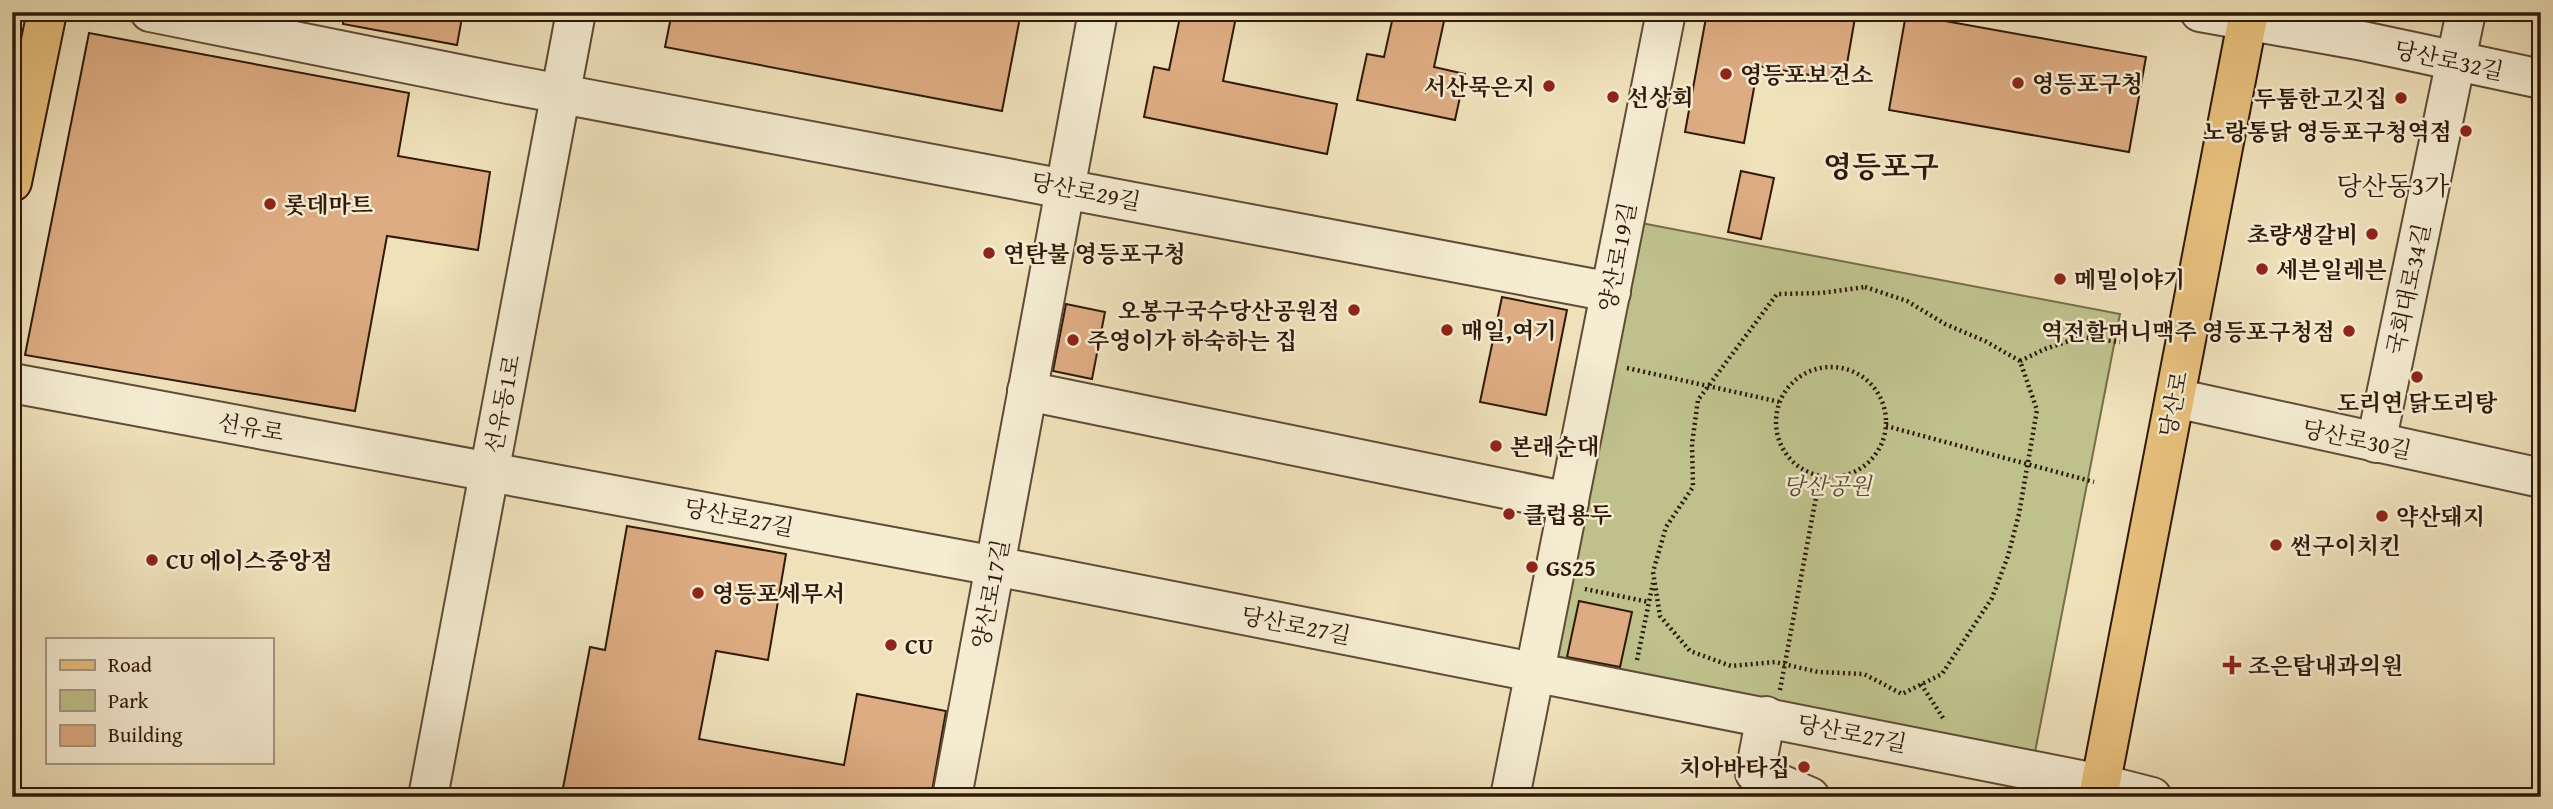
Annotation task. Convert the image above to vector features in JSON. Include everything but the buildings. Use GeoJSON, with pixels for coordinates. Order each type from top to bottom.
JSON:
{"type":"FeatureCollection","features":[{"type":"Feature","properties":{"kind":"main road"},"geometry":{"type":"LineString","coordinates":[[12,183],[47,12]]}},
{"type":"Feature","properties":{"kind":"main road","name":"당산로"},"geometry":{"type":"LineString","coordinates":[[2100,790],[2248,17]]}},
{"type":"Feature","properties":{"kind":"street"},"geometry":{"type":"LineString","coordinates":[[150,12],[561,94]]}},
{"type":"Feature","properties":{"kind":"street","name":"선유동1로"},"geometry":{"type":"LineString","coordinates":[[428,797],[576,12]]}},
{"type":"Feature","properties":{"kind":"street","name":"양산로17길"},"geometry":{"type":"LineString","coordinates":[[952,797],[1098,12]]}},
{"type":"Feature","properties":{"kind":"street","name":"양산로19길"},"geometry":{"type":"LineString","coordinates":[[1510,797],[1666,12]]}},
{"type":"Feature","properties":{"kind":"street","name":"당산로32길"},"geometry":{"type":"LineString","coordinates":[[2200,12],[2361,26],[2456,61],[2541,79]]}},
{"type":"Feature","properties":{"kind":"street","name":"국회대로34길"},"geometry":{"type":"LineString","coordinates":[[2375,443],[2466,12]]}},
{"type":"Feature","properties":{"kind":"street","name":"당산로29길"},"geometry":{"type":"LineString","coordinates":[[561,94],[1611,292]]}},
{"type":"Feature","properties":{"kind":"street","name":"선유로"},"geometry":{"type":"LineString","coordinates":[[12,383],[489,470]]}},
{"type":"Feature","properties":{"kind":"street"},"geometry":{"type":"LineString","coordinates":[[1027,391],[1569,502]]}},
{"type":"Feature","properties":{"kind":"street","name":"당산로30길"},"geometry":{"type":"LineString","coordinates":[[2175,398],[2541,478]]}},
{"type":"Feature","properties":{"kind":"street","name":"당산로27길"},"geometry":{"type":"LineString","coordinates":[[489,470],[1771,717],[2100,790],[2152,797]]}},
{"type":"Feature","properties":{"kind":"street"},"geometry":{"type":"LineString","coordinates":[[1771,717],[1755,773],[1810,797]]}},
{"type":"Feature","properties":{"kind":"path"},"geometry":{"type":"LineString","coordinates":[[1865,287],[1907,300],[1944,324],[1985,341],[2020,361],[2037,410],[2008,556],[1992,598],[1942,674],[1902,694],[1864,674],[1818,672],[1775,662],[1731,666],[1690,651],[1660,616],[1653,572],[1666,527],[1693,487],[1692,444],[1698,400],[1777,294],[1821,293],[1865,287]]}},
{"type":"Feature","properties":{"kind":"path"},"geometry":{"type":"LineString","coordinates":[[2020,361],[2081,337],[2120,342]]}},
{"type":"Feature","properties":{"kind":"path"},"geometry":{"type":"LineString","coordinates":[[1597,361],[1780,402]]}},
{"type":"Feature","properties":{"kind":"path"},"geometry":{"type":"LineString","coordinates":[[1827,367],[1858,374],[1870,383],[1882,403],[1886,426],[1883,441],[1875,455],[1864,466],[1843,475],[1820,476],[1793,461],[1783,448],[1777,434],[1776,418],[1787,389],[1798,378],[1812,370],[1827,367]]}},
{"type":"Feature","properties":{"kind":"path"},"geometry":{"type":"LineString","coordinates":[[1886,426],[2094,482]]}},
{"type":"Feature","properties":{"kind":"path"},"geometry":{"type":"LineString","coordinates":[[1771,717],[1785,665],[1820,476]]}},
{"type":"Feature","properties":{"kind":"path"},"geometry":{"type":"LineString","coordinates":[[1630,690],[1654,578]]}},
{"type":"Feature","properties":{"kind":"path"},"geometry":{"type":"LineString","coordinates":[[1553,582],[1649,602]]}},
{"type":"Feature","properties":{"kind":"green space","name":"당산공원"},"geometry":{"type":"Polygon","coordinates":[[[1641,223],[2120,314],[2035,752],[1556,660],[1641,223]]]}},
{"type":"Feature","properties":{"kind":"place","name":"영등포보건소"},"geometry":{"type":"Point","coordinates":[1726,74]}},
{"type":"Feature","properties":{"kind":"place","name":"영등포구청"},"geometry":{"type":"Point","coordinates":[2018,83]}},
{"type":"Feature","properties":{"kind":"place","name":"서산묵은지"},"geometry":{"type":"Point","coordinates":[1549,86]}},
{"type":"Feature","properties":{"kind":"place","name":"선상회"},"geometry":{"type":"Point","coordinates":[1613,97]}},
{"type":"Feature","properties":{"kind":"place","name":"두툼한고깃집"},"geometry":{"type":"Point","coordinates":[2401,98]}},
{"type":"Feature","properties":{"kind":"place","name":"노랑통닭 영등포구청역점"},"geometry":{"type":"Point","coordinates":[2466,131]}},
{"type":"Feature","properties":{"kind":"place","name":"롯데마트"},"geometry":{"type":"Point","coordinates":[270,204]}},
{"type":"Feature","properties":{"kind":"place","name":"초량생갈비"},"geometry":{"type":"Point","coordinates":[2372,234]}},
{"type":"Feature","properties":{"kind":"place","name":"연탄불 영등포구청"},"geometry":{"type":"Point","coordinates":[989,253]}},
{"type":"Feature","properties":{"kind":"place","name":"세븐일레븐"},"geometry":{"type":"Point","coordinates":[2262,269]}},
{"type":"Feature","properties":{"kind":"place","name":"메밀이야기"},"geometry":{"type":"Point","coordinates":[2060,279]}},
{"type":"Feature","properties":{"kind":"place","name":"오봉구국수당산공원점"},"geometry":{"type":"Point","coordinates":[1354,310]}},
{"type":"Feature","properties":{"kind":"place","name":"매일,여기"},"geometry":{"type":"Point","coordinates":[1447,330]}},
{"type":"Feature","properties":{"kind":"place","name":"역전할머니맥주 영등포구청점"},"geometry":{"type":"Point","coordinates":[2349,331]}},
{"type":"Feature","properties":{"kind":"place","name":"주영이가 하숙하는 집"},"geometry":{"type":"Point","coordinates":[1073,340]}},
{"type":"Feature","properties":{"kind":"place","name":"도리연 닭도리탕"},"geometry":{"type":"Point","coordinates":[2417,377]}},
{"type":"Feature","properties":{"kind":"place","name":"본래순대"},"geometry":{"type":"Point","coordinates":[1496,446]}},
{"type":"Feature","properties":{"kind":"place","name":"클럽용두"},"geometry":{"type":"Point","coordinates":[1509,514]}},
{"type":"Feature","properties":{"kind":"place","name":"약산돼지"},"geometry":{"type":"Point","coordinates":[2382,516]}},
{"type":"Feature","properties":{"kind":"place","name":"썬구이치킨"},"geometry":{"type":"Point","coordinates":[2276,545]}},
{"type":"Feature","properties":{"kind":"place","name":"CU 에이스중앙점"},"geometry":{"type":"Point","coordinates":[152,560]}},
{"type":"Feature","properties":{"kind":"place","name":"GS25"},"geometry":{"type":"Point","coordinates":[1532,567]}},
{"type":"Feature","properties":{"kind":"place","name":"영등포세무서"},"geometry":{"type":"Point","coordinates":[698,593]}},
{"type":"Feature","properties":{"kind":"place","name":"CU"},"geometry":{"type":"Point","coordinates":[891,645]}},
{"type":"Feature","properties":{"kind":"place","name":"조은탑내과의원"},"geometry":{"type":"Point","coordinates":[2232,665]}},
{"type":"Feature","properties":{"kind":"place","name":"치아바타집"},"geometry":{"type":"Point","coordinates":[1804,767]}},
{"type":"Feature","properties":{"kind":"district","name":"영등포구"},"geometry":{"type":"Point","coordinates":[1881,166]}},
{"type":"Feature","properties":{"kind":"district","name":"당산동3가"},"geometry":{"type":"Point","coordinates":[2393,185]}}]}
